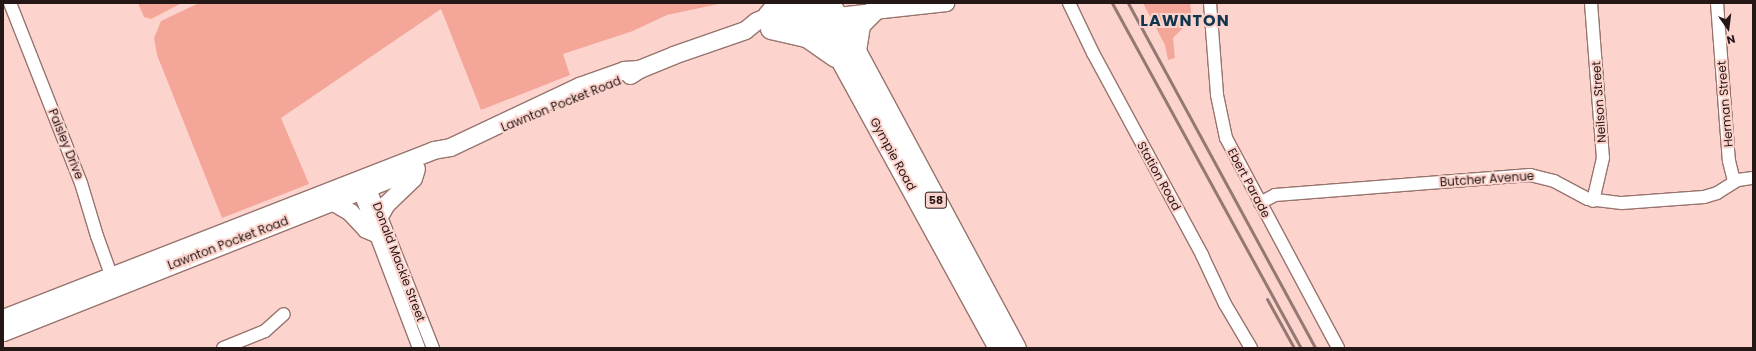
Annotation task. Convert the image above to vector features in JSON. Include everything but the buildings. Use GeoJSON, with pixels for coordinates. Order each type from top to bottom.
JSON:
{"type":"FeatureCollection","features":[{"type":"Feature","properties":{"kind":"highway","name":"Gympie Road"},"geometry":{"type":"LineString","coordinates":[[826,8],[849,56],[999,348]]}},
{"type":"Feature","properties":{"kind":"highway"},"geometry":{"type":"LineString","coordinates":[[773,16],[807,37],[849,56],[860,25],[876,9]]}},
{"type":"Feature","properties":{"kind":"highway","name":"Gympie Road"},"geometry":{"type":"LineString","coordinates":[[849,56],[1016,348]]}},
{"type":"Feature","properties":{"kind":"main road","name":"Lawnton Pocket Road"},"geometry":{"type":"LineString","coordinates":[[3,332],[114,281],[361,185],[416,167],[450,147],[480,134],[562,93],[624,70],[639,69],[746,30],[756,21],[773,16],[826,8]]}},
{"type":"Feature","properties":{"kind":"main road","name":"Lawnton Pocket Road"},"geometry":{"type":"LineString","coordinates":[[3,318],[114,281],[334,202],[361,185],[433,150],[450,147]]}},
{"type":"Feature","properties":{"kind":"main road"},"geometry":{"type":"LineString","coordinates":[[380,214],[386,204],[413,178],[416,167]]}},
{"type":"Feature","properties":{"kind":"main road"},"geometry":{"type":"LineString","coordinates":[[334,202],[350,212],[366,229],[373,232]]}},
{"type":"Feature","properties":{"kind":"street","name":"Paisley Drive"},"geometry":{"type":"LineString","coordinates":[[10,3],[81,183],[97,236],[114,281]]}},
{"type":"Feature","properties":{"kind":"street"},"geometry":{"type":"LineString","coordinates":[[826,8],[876,9],[946,3]]}},
{"type":"Feature","properties":{"kind":"street","name":"Station Road"},"geometry":{"type":"LineString","coordinates":[[1069,3],[1087,41],[1202,255],[1228,310],[1251,348]]}},
{"type":"Feature","properties":{"kind":"street","name":"Ebert Parade"},"geometry":{"type":"LineString","coordinates":[[1210,3],[1221,122],[1230,147],[1338,348]]}},
{"type":"Feature","properties":{"kind":"street","name":"Neilson Street"},"geometry":{"type":"LineString","coordinates":[[1591,3],[1603,158],[1593,201]]}},
{"type":"Feature","properties":{"kind":"street","name":"Herman Street"},"geometry":{"type":"LineString","coordinates":[[1717,3],[1729,161],[1734,181]]}},
{"type":"Feature","properties":{"kind":"street","name":"Butcher Avenue"},"geometry":{"type":"LineString","coordinates":[[1260,203],[1274,195],[1530,174],[1554,181],[1574,194],[1593,201],[1622,203],[1704,197],[1717,193],[1734,181],[1753,178]]}},
{"type":"Feature","properties":{"kind":"street","name":"Donald Mackie Street"},"geometry":{"type":"LineString","coordinates":[[361,185],[380,214],[433,348]]}},
{"type":"Feature","properties":{"kind":"street","name":"Donald Mackie Street"},"geometry":{"type":"LineString","coordinates":[[361,185],[373,232],[419,348]]}},
{"type":"Feature","properties":{"kind":"street"},"geometry":{"type":"LineString","coordinates":[[223,348],[265,331],[284,314]]}},
{"type":"Feature","properties":{"kind":"shaded area"},"geometry":{"type":"Polygon","coordinates":[[[138,3],[182,3],[151,19],[144,17],[138,3]]]}},
{"type":"Feature","properties":{"kind":"shaded area"},"geometry":{"type":"Polygon","coordinates":[[[199,3],[723,3],[667,15],[633,31],[563,54],[570,75],[481,110],[441,9],[281,118],[309,184],[222,218],[157,55],[154,38],[161,21],[199,3]]]}},
{"type":"Feature","properties":{"kind":"shaded area"},"geometry":{"type":"Polygon","coordinates":[[[1143,3],[1190,3],[1192,19],[1173,38],[1175,58],[1168,60],[1165,45],[1143,3]]]}},
{"type":"Feature","properties":{"kind":"railway"},"geometry":{"type":"LineString","coordinates":[[1112,3],[1301,348]]}},
{"type":"Feature","properties":{"kind":"railway"},"geometry":{"type":"LineString","coordinates":[[1128,3],[1315,348]]}},
{"type":"Feature","properties":{"kind":"railway"},"geometry":{"type":"LineString","coordinates":[[1267,299],[1294,348]]}},
{"type":"Feature","properties":{"kind":"district","name":"LAWNTON"},"geometry":{"type":"Point","coordinates":[1185,21]}}]}
